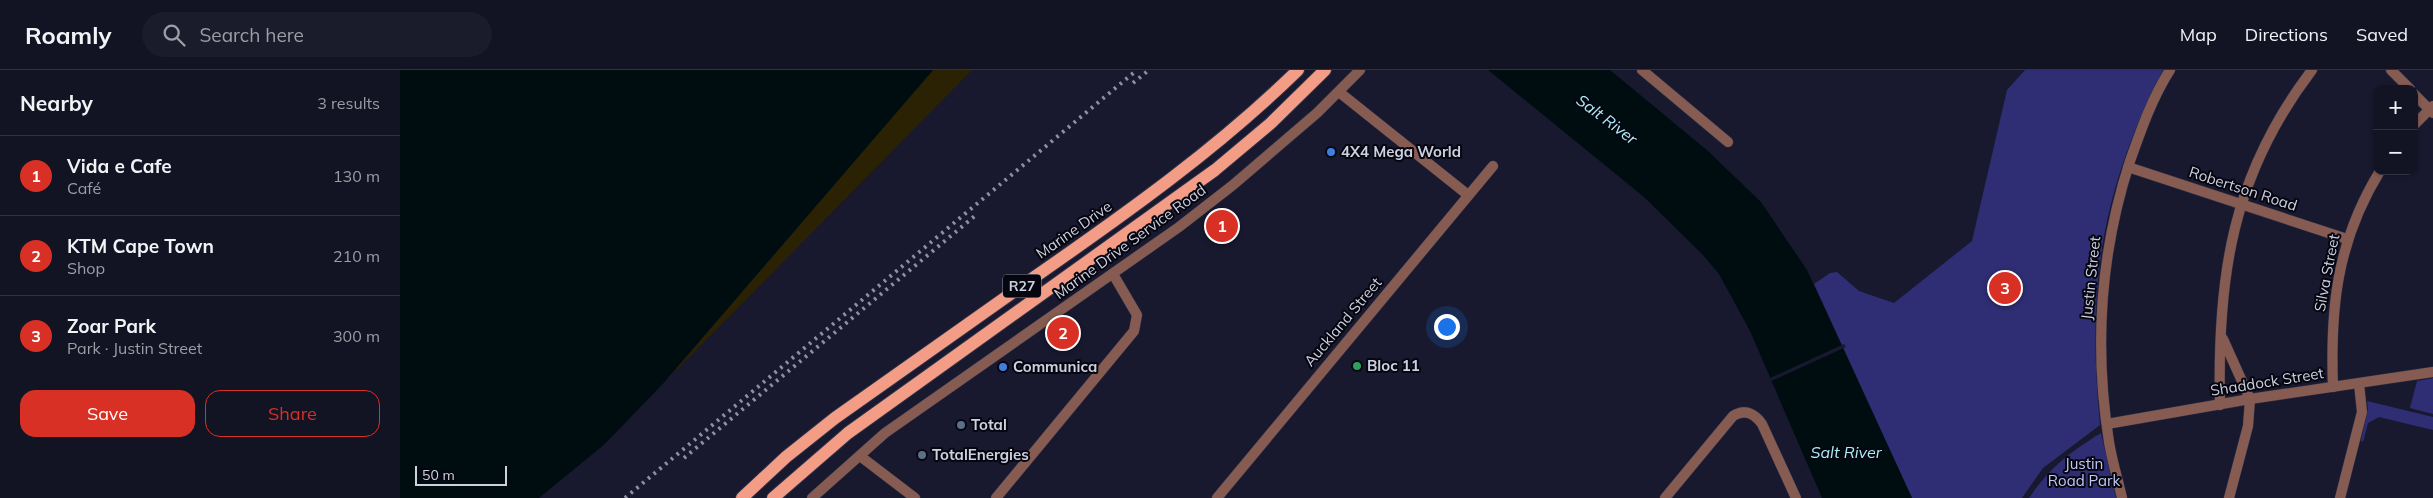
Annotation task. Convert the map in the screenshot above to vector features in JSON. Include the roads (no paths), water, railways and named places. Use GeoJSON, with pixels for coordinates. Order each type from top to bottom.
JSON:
{"type":"FeatureCollection","features":[{"type":"Feature","properties":{"kind":"main road","name":"Marine Drive"},"geometry":{"type":"LineString","coordinates":[[742,498],[786,457],[835,418],[1147,198],[1206,153],[1259,109],[1298,70]]}},
{"type":"Feature","properties":{"kind":"main road","name":"R27"},"geometry":{"type":"LineString","coordinates":[[773,498],[848,433],[1214,170],[1271,122],[1324,70]]}},
{"type":"Feature","properties":{"kind":"street","name":"Marine Drive Service Road"},"geometry":{"type":"LineString","coordinates":[[812,498],[885,433],[1112,274],[1233,185],[1339,92],[1360,70]]}},
{"type":"Feature","properties":{"kind":"street"},"geometry":{"type":"LineString","coordinates":[[1642,70],[1728,142]]}},
{"type":"Feature","properties":{"kind":"street","name":"Justin Street"},"geometry":{"type":"LineString","coordinates":[[2122,498],[2109,443],[2100,344],[2103,277],[2115,208],[2128,167],[2151,107],[2170,70]]}},
{"type":"Feature","properties":{"kind":"street"},"geometry":{"type":"LineString","coordinates":[[2220,405],[2221,302],[2224,277],[2241,204],[2272,131],[2312,70]]}},
{"type":"Feature","properties":{"kind":"street"},"geometry":{"type":"LineString","coordinates":[[2391,70],[2406,85]]}},
{"type":"Feature","properties":{"kind":"street"},"geometry":{"type":"LineString","coordinates":[[1339,92],[1468,195]]}},
{"type":"Feature","properties":{"kind":"street"},"geometry":{"type":"LineString","coordinates":[[2418,98],[2432,110],[2418,122]]}},
{"type":"Feature","properties":{"kind":"street","name":"Auckland Street"},"geometry":{"type":"LineString","coordinates":[[1217,498],[1493,166]]}},
{"type":"Feature","properties":{"kind":"street","name":"Robertson Road"},"geometry":{"type":"LineString","coordinates":[[2128,167],[2347,239]]}},
{"type":"Feature","properties":{"kind":"street","name":"Silva Street"},"geometry":{"type":"LineString","coordinates":[[2333,387],[2333,312],[2338,273],[2347,239],[2358,212],[2378,175]]}},
{"type":"Feature","properties":{"kind":"street"},"geometry":{"type":"LineString","coordinates":[[996,498],[1138,324],[1137,315],[1112,274]]}},
{"type":"Feature","properties":{"kind":"street"},"geometry":{"type":"LineString","coordinates":[[2222,336],[2250,399],[2248,426],[2228,498]]}},
{"type":"Feature","properties":{"kind":"street","name":"Shaddock Street"},"geometry":{"type":"LineString","coordinates":[[2107,424],[2250,399],[2433,372]]}},
{"type":"Feature","properties":{"kind":"street"},"geometry":{"type":"LineString","coordinates":[[2340,498],[2362,412],[2359,384]]}},
{"type":"Feature","properties":{"kind":"street"},"geometry":{"type":"LineString","coordinates":[[1665,498],[1733,416],[1745,412],[1754,415],[1762,424],[1796,498]]}},
{"type":"Feature","properties":{"kind":"street"},"geometry":{"type":"LineString","coordinates":[[860,456],[915,498]]}},
{"type":"Feature","properties":{"kind":"water"},"geometry":{"type":"Polygon","coordinates":[[[400,70],[933,70],[661,386],[605,444],[553,489],[539,498],[400,498],[400,70]]]}},
{"type":"Feature","properties":{"kind":"water","name":"Salt River"},"geometry":{"type":"Polygon","coordinates":[[[1488,70],[1610,70],[1708,151],[1761,202],[1807,270],[1912,498],[1822,498],[1750,331],[1719,274],[1703,255],[1644,197],[1488,70]]]}},
{"type":"Feature","properties":{"kind":"railway"},"geometry":{"type":"LineString","coordinates":[[625,498],[1137,70]]}},
{"type":"Feature","properties":{"kind":"railway"},"geometry":{"type":"LineString","coordinates":[[1133,83],[1149,70]]}},
{"type":"Feature","properties":{"kind":"railway"},"geometry":{"type":"LineString","coordinates":[[684,458],[976,215]]}},
{"type":"Feature","properties":{"kind":"place","name":"4X4 Mega World"},"geometry":{"type":"Point","coordinates":[1331,152]}},
{"type":"Feature","properties":{"kind":"place","name":"Vida e Cafe"},"geometry":{"type":"Point","coordinates":[1222,226]}},
{"type":"Feature","properties":{"kind":"place","name":"Zoar Park"},"geometry":{"type":"Point","coordinates":[2005,288]}},
{"type":"Feature","properties":{"kind":"place","name":"KTM Cape Town"},"geometry":{"type":"Point","coordinates":[1063,333]}},
{"type":"Feature","properties":{"kind":"place","name":"Bloc 11"},"geometry":{"type":"Point","coordinates":[1357,366]}},
{"type":"Feature","properties":{"kind":"place","name":"Communica"},"geometry":{"type":"Point","coordinates":[1003,367]}},
{"type":"Feature","properties":{"kind":"place","name":"Total"},"geometry":{"type":"Point","coordinates":[961,425]}},
{"type":"Feature","properties":{"kind":"place","name":"TotalEnergies"},"geometry":{"type":"Point","coordinates":[922,455]}},
{"type":"Feature","properties":{"kind":"park label","name":"Justin Road Park"},"geometry":{"type":"Point","coordinates":[2084,472]}}]}
